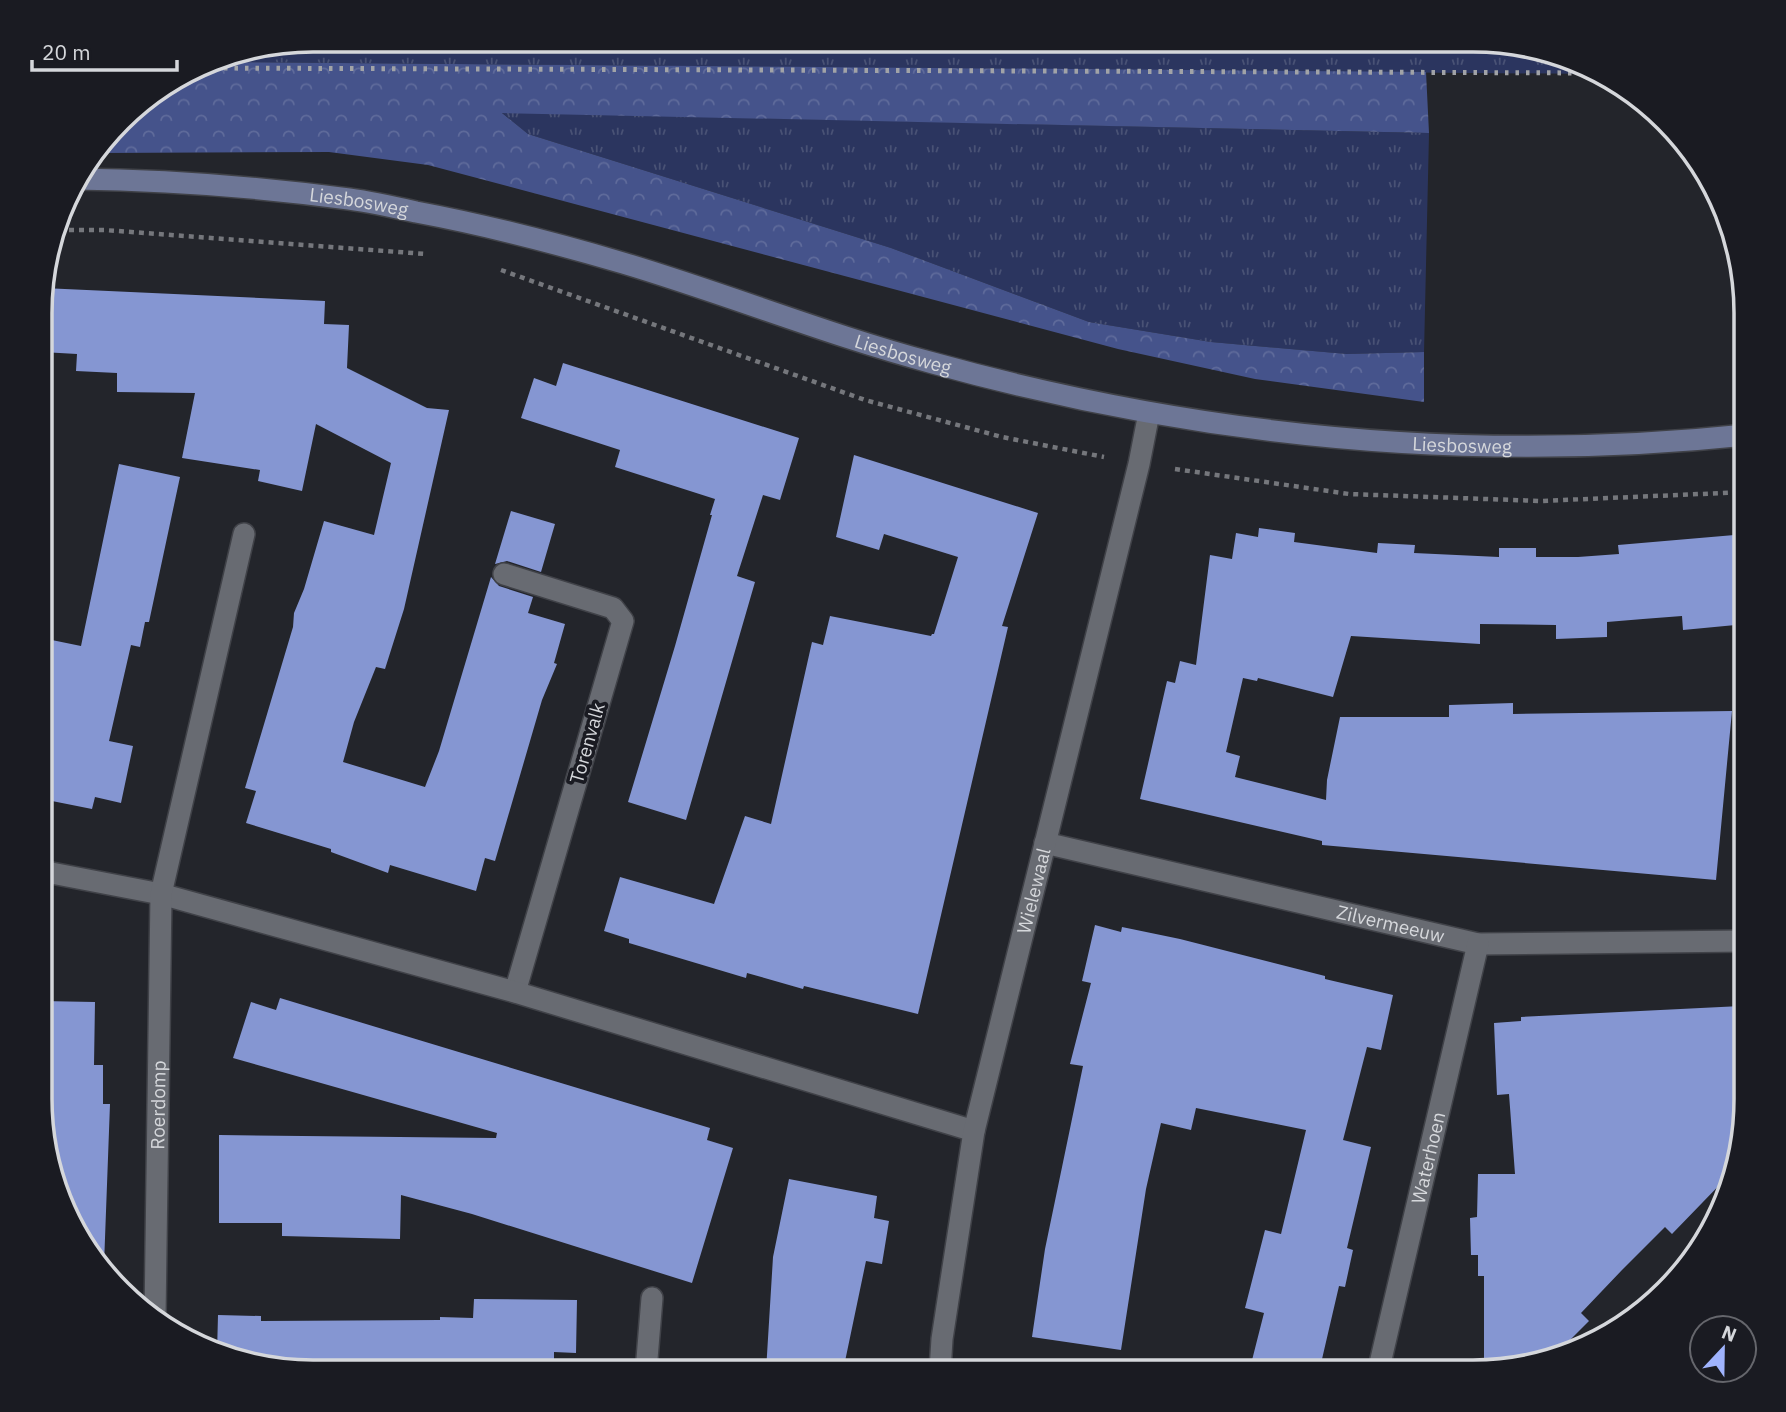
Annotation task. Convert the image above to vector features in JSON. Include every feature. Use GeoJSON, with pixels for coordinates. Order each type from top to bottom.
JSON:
{"type":"FeatureCollection","features":[{"type":"Feature","properties":{"kind":"street","name":"Liesbosweg"},"geometry":{"type":"LineString","coordinates":[[90,179],[166,180],[352,199],[478,224],[623,263],[929,363],[1038,390],[1149,413],[1264,431],[1382,443],[1560,446],[1734,436]]}},
{"type":"Feature","properties":{"kind":"street","name":"Wielewaal"},"geometry":{"type":"LineString","coordinates":[[941,1360],[974,1131],[1139,464],[1149,413]]}},
{"type":"Feature","properties":{"kind":"street"},"geometry":{"type":"LineString","coordinates":[[161,894],[244,534]]}},
{"type":"Feature","properties":{"kind":"street","name":"Torenvalk"},"geometry":{"type":"LineString","coordinates":[[504,574],[613,608],[623,621],[515,992]]}},
{"type":"Feature","properties":{"kind":"street","name":"Zilvermeeuw"},"geometry":{"type":"LineString","coordinates":[[1045,844],[1478,944],[1734,941]]}},
{"type":"Feature","properties":{"kind":"street"},"geometry":{"type":"LineString","coordinates":[[52,873],[161,894],[515,992],[974,1131]]}},
{"type":"Feature","properties":{"kind":"street","name":"Roerdomp"},"geometry":{"type":"LineString","coordinates":[[155,1305],[161,894]]}},
{"type":"Feature","properties":{"kind":"street","name":"Waterhoen"},"geometry":{"type":"LineString","coordinates":[[1381,1360],[1478,944]]}},
{"type":"Feature","properties":{"kind":"street"},"geometry":{"type":"LineString","coordinates":[[647,1360],[652,1298]]}},
{"type":"Feature","properties":{"kind":"green space"},"geometry":{"type":"Polygon","coordinates":[[[314,52],[1472,52],[1540,61],[1576,74],[242,62],[314,52]]]}},
{"type":"Feature","properties":{"kind":"green space"},"geometry":{"type":"Polygon","coordinates":[[[242,62],[1426,72],[1429,133],[502,113],[528,134],[891,248],[1089,322],[1211,342],[1347,354],[1424,352],[1424,402],[1255,379],[1118,349],[428,165],[329,152],[109,153],[129,129],[169,97],[198,79],[242,62]]]}},
{"type":"Feature","properties":{"kind":"green space"},"geometry":{"type":"Polygon","coordinates":[[[501,112],[1429,133],[1424,352],[1347,354],[1211,342],[1089,322],[891,248],[528,134],[501,112]]]}},
{"type":"Feature","properties":{"kind":"building"},"geometry":{"type":"Polygon","coordinates":[[[54,289],[325,301],[324,324],[349,325],[347,368],[427,408],[449,410],[404,609],[385,669],[376,667],[354,722],[343,762],[425,787],[439,751],[491,577],[499,586],[533,597],[528,613],[565,624],[554,663],[557,664],[542,700],[495,861],[485,858],[476,891],[390,865],[388,873],[331,852],[331,849],[246,823],[256,791],[245,788],[293,627],[294,613],[324,521],[374,535],[391,463],[316,424],[302,491],[258,481],[260,470],[182,458],[195,393],[117,392],[117,373],[76,371],[77,354],[52,353],[54,289]]]}},
{"type":"Feature","properties":{"kind":"building"},"geometry":{"type":"Polygon","coordinates":[[[563,363],[799,438],[780,500],[763,495],[737,576],[755,582],[686,820],[628,802],[675,646],[715,499],[615,467],[620,450],[521,418],[534,378],[556,386],[563,363]]]}},
{"type":"Feature","properties":{"kind":"building"},"geometry":{"type":"Polygon","coordinates":[[[854,455],[1038,513],[1002,626],[1008,627],[918,1014],[804,986],[803,989],[747,973],[746,978],[629,943],[629,939],[604,931],[620,877],[714,904],[745,816],[771,824],[812,642],[823,645],[830,616],[931,636],[934,634],[958,557],[884,534],[879,550],[836,537],[854,455]]]}},
{"type":"Feature","properties":{"kind":"building"},"geometry":{"type":"Polygon","coordinates":[[[119,464],[180,477],[149,622],[145,622],[140,647],[131,645],[109,741],[133,746],[121,803],[95,797],[92,809],[52,801],[52,640],[81,646],[119,464]]]}},
{"type":"Feature","properties":{"kind":"building"},"geometry":{"type":"Polygon","coordinates":[[[511,511],[555,524],[541,572],[507,561],[495,564],[511,511]]]}},
{"type":"Feature","properties":{"kind":"building"},"geometry":{"type":"Polygon","coordinates":[[[1259,528],[1295,533],[1294,542],[1377,553],[1378,543],[1415,545],[1414,553],[1499,557],[1499,548],[1536,548],[1536,557],[1578,557],[1619,554],[1618,545],[1734,535],[1734,625],[1683,630],[1682,616],[1643,619],[1607,622],[1607,637],[1556,639],[1556,625],[1480,624],[1480,644],[1351,636],[1333,697],[1258,678],[1257,681],[1243,678],[1226,752],[1240,756],[1235,777],[1326,800],[1327,780],[1340,717],[1449,717],[1449,705],[1513,703],[1513,714],[1732,711],[1716,880],[1322,845],[1322,841],[1140,799],[1167,681],[1175,683],[1180,661],[1196,665],[1210,555],[1232,559],[1236,533],[1258,537],[1259,528]]]}},
{"type":"Feature","properties":{"kind":"building"},"geometry":{"type":"Polygon","coordinates":[[[1095,925],[1121,932],[1122,927],[1180,939],[1393,995],[1381,1050],[1367,1047],[1343,1140],[1371,1147],[1347,1248],[1353,1250],[1345,1287],[1339,1286],[1322,1360],[1252,1360],[1264,1313],[1245,1308],[1265,1230],[1281,1234],[1306,1130],[1196,1108],[1191,1130],[1161,1123],[1146,1189],[1121,1350],[1032,1337],[1045,1249],[1083,1066],[1070,1064],[1091,983],[1082,981],[1095,925]]]}},
{"type":"Feature","properties":{"kind":"building"},"geometry":{"type":"Polygon","coordinates":[[[280,998],[710,1128],[707,1140],[733,1148],[692,1283],[472,1214],[401,1195],[400,1239],[282,1236],[282,1223],[219,1223],[219,1135],[496,1138],[497,1133],[233,1058],[251,1002],[276,1010],[280,998]]]}},
{"type":"Feature","properties":{"kind":"building"},"geometry":{"type":"Polygon","coordinates":[[[52,1001],[95,1002],[94,1065],[103,1065],[103,1104],[110,1104],[104,1253],[79,1214],[61,1166],[52,1098],[52,1001]]]}},
{"type":"Feature","properties":{"kind":"building"},"geometry":{"type":"Polygon","coordinates":[[[1734,1006],[1733,1115],[1725,1166],[1719,1186],[1672,1234],[1665,1227],[1622,1270],[1581,1313],[1589,1321],[1569,1341],[1540,1351],[1484,1359],[1484,1276],[1478,1276],[1478,1255],[1471,1255],[1470,1218],[1477,1217],[1478,1174],[1515,1174],[1509,1094],[1497,1095],[1494,1023],[1521,1021],[1521,1017],[1734,1006]]]}},
{"type":"Feature","properties":{"kind":"building"},"geometry":{"type":"Polygon","coordinates":[[[789,1179],[877,1196],[874,1218],[889,1221],[882,1264],[866,1261],[845,1360],[767,1360],[773,1257],[789,1179]]]}},
{"type":"Feature","properties":{"kind":"building"},"geometry":{"type":"Polygon","coordinates":[[[474,1299],[577,1300],[576,1353],[554,1352],[554,1360],[314,1360],[246,1351],[217,1341],[218,1315],[261,1316],[261,1321],[473,1318],[474,1299]]]}},
{"type":"Feature","properties":{"kind":"railway"},"geometry":{"type":"LineString","coordinates":[[224,68],[1574,73]]}}]}
